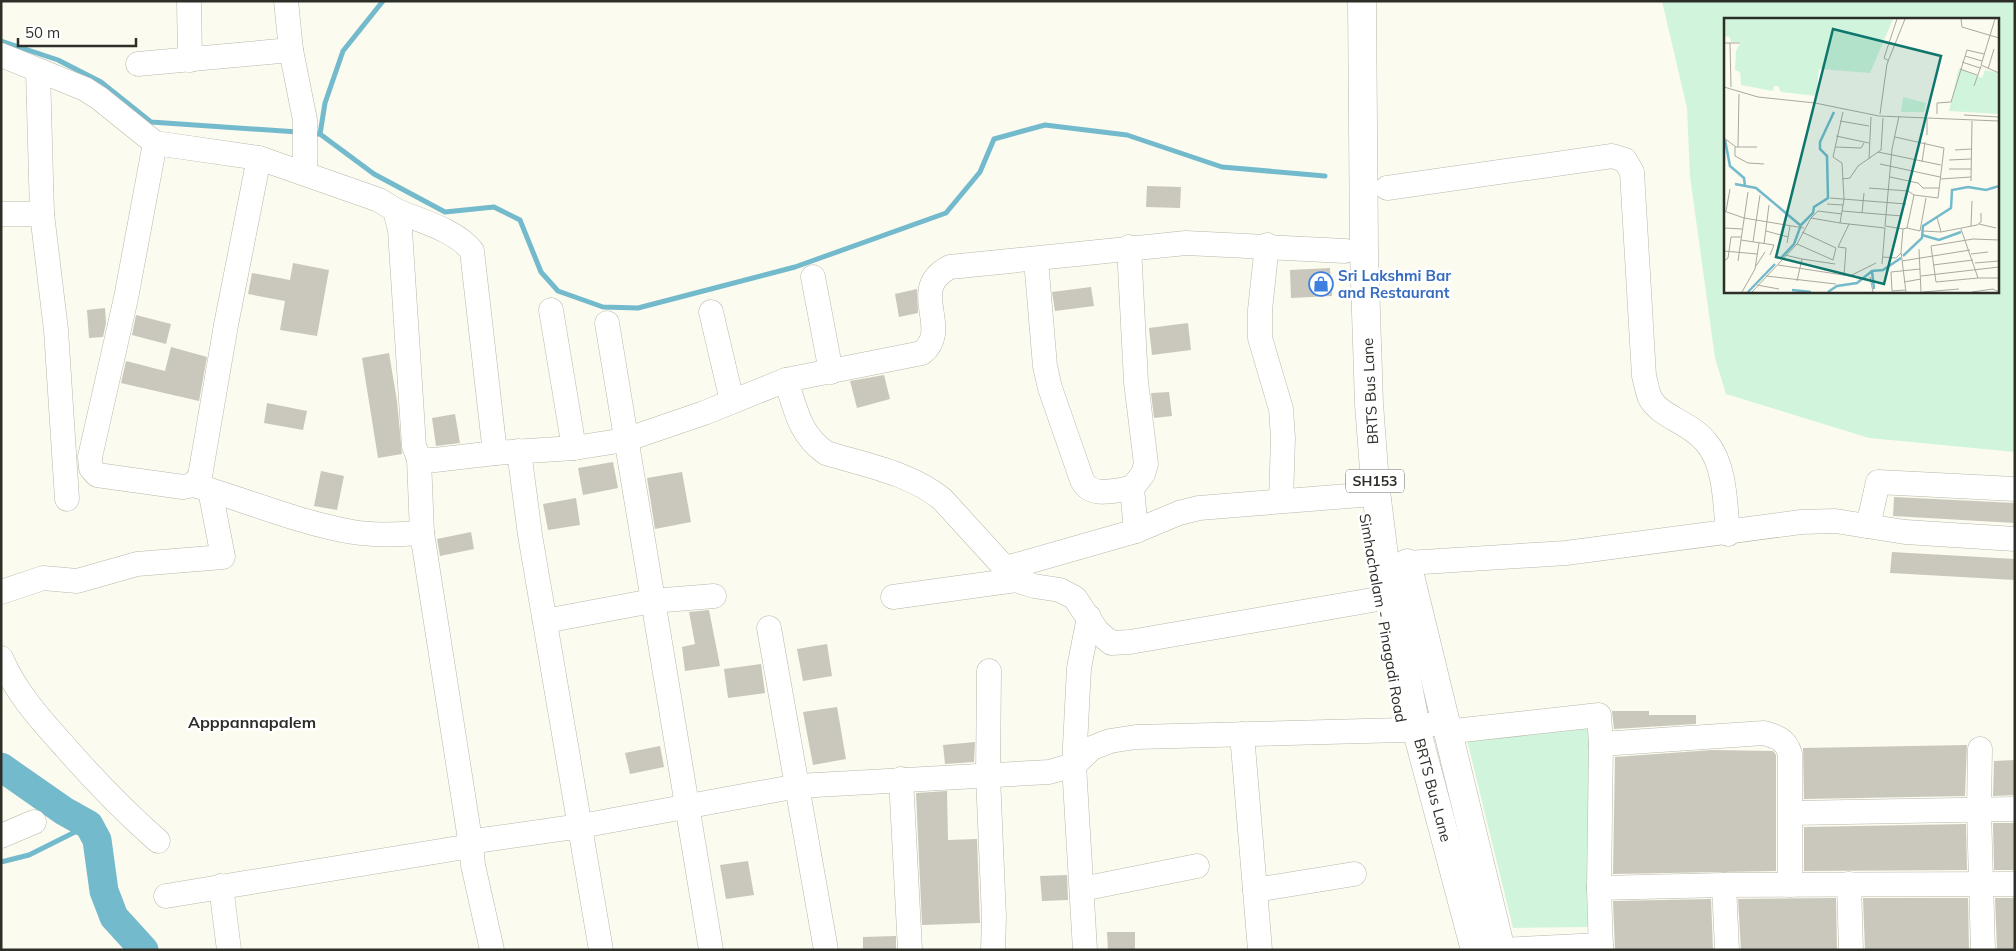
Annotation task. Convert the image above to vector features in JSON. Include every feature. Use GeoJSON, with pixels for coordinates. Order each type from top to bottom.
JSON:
{"type":"FeatureCollection","features":[{"type":"Feature","properties":{"kind":"main road","name":"BRTS Bus Lane"},"geometry":{"type":"LineString","coordinates":[[1362,1],[1364,250],[1369,404],[1385,564],[1410,729],[1475,950]]}},
{"type":"Feature","properties":{"kind":"main road","name":"Simhachalam - Pinagadi Road"},"geometry":{"type":"LineString","coordinates":[[1345,251],[1351,376],[1361,495],[1378,599],[1410,729],[1459,950]]}},
{"type":"Feature","properties":{"kind":"main road"},"geometry":{"type":"LineString","coordinates":[[1407,563],[1501,950]]}},
{"type":"Feature","properties":{"kind":"street"},"geometry":{"type":"LineString","coordinates":[[189,1],[190,60]]}},
{"type":"Feature","properties":{"kind":"street"},"geometry":{"type":"LineString","coordinates":[[286,1],[291,50],[305,120],[304,161]]}},
{"type":"Feature","properties":{"kind":"street"},"geometry":{"type":"LineString","coordinates":[[138,64],[291,50]]}},
{"type":"Feature","properties":{"kind":"street"},"geometry":{"type":"LineString","coordinates":[[1,55],[85,89],[100,98],[154,143],[259,158],[304,161],[380,200],[395,210],[453,235],[466,244],[472,251],[495,452]]}},
{"type":"Feature","properties":{"kind":"street"},"geometry":{"type":"LineString","coordinates":[[38,71],[42,214],[56,330],[67,499]]}},
{"type":"Feature","properties":{"kind":"street"},"geometry":{"type":"LineString","coordinates":[[154,143],[126,298],[90,457],[91,468],[97,475],[183,487],[201,487],[323,525],[354,532],[385,535],[422,533]]}},
{"type":"Feature","properties":{"kind":"street"},"geometry":{"type":"LineString","coordinates":[[1387,188],[1612,156],[1625,160],[1632,172],[1644,376],[1650,397],[1659,409],[1692,427],[1708,443],[1720,469],[1728,534]]}},
{"type":"Feature","properties":{"kind":"street"},"geometry":{"type":"LineString","coordinates":[[1,592],[43,578],[77,581],[137,564],[223,557],[201,487],[200,476],[226,325],[259,158]]}},
{"type":"Feature","properties":{"kind":"street"},"geometry":{"type":"LineString","coordinates":[[395,210],[400,230],[414,446],[419,458],[422,533],[473,865],[492,950]]}},
{"type":"Feature","properties":{"kind":"street"},"geometry":{"type":"LineString","coordinates":[[1,214],[42,214]]}},
{"type":"Feature","properties":{"kind":"street"},"geometry":{"type":"LineString","coordinates":[[419,458],[436,460],[495,452],[574,448],[625,440],[786,380],[922,353],[930,347],[934,338],[929,288],[937,274],[950,267],[1036,260],[1129,247],[1186,242],[1267,245],[1320,251],[1345,251]]}},
{"type":"Feature","properties":{"kind":"street"},"geometry":{"type":"LineString","coordinates":[[1267,245],[1260,310],[1260,338],[1281,409],[1283,438],[1281,502]]}},
{"type":"Feature","properties":{"kind":"street"},"geometry":{"type":"LineString","coordinates":[[1129,247],[1136,382],[1146,464],[1143,474],[1132,488],[1136,530]]}},
{"type":"Feature","properties":{"kind":"street"},"geometry":{"type":"LineString","coordinates":[[1036,260],[1045,366],[1050,388],[1082,480],[1085,486],[1095,492],[1132,488]]}},
{"type":"Feature","properties":{"kind":"street"},"geometry":{"type":"LineString","coordinates":[[813,277],[831,372]]}},
{"type":"Feature","properties":{"kind":"street"},"geometry":{"type":"LineString","coordinates":[[551,310],[574,448]]}},
{"type":"Feature","properties":{"kind":"street"},"geometry":{"type":"LineString","coordinates":[[711,312],[732,401]]}},
{"type":"Feature","properties":{"kind":"street"},"geometry":{"type":"LineString","coordinates":[[607,323],[711,950]]}},
{"type":"Feature","properties":{"kind":"street"},"geometry":{"type":"LineString","coordinates":[[786,380],[804,432],[814,444],[826,453],[914,481],[929,488],[942,499],[1011,574],[1060,590],[1075,598],[1105,640],[1118,643],[1378,599]]}},
{"type":"Feature","properties":{"kind":"street"},"geometry":{"type":"LineString","coordinates":[[519,451],[530,535],[582,826],[601,950]]}},
{"type":"Feature","properties":{"kind":"street"},"geometry":{"type":"LineString","coordinates":[[1868,526],[1878,482],[2015,489]]}},
{"type":"Feature","properties":{"kind":"street"},"geometry":{"type":"LineString","coordinates":[[893,597],[1011,574],[1179,513],[1199,508],[1361,495]]}},
{"type":"Feature","properties":{"kind":"street"},"geometry":{"type":"LineString","coordinates":[[1407,563],[1566,553],[1728,534],[1809,522],[1835,521],[1905,532],[2015,539]]}},
{"type":"Feature","properties":{"kind":"street"},"geometry":{"type":"LineString","coordinates":[[545,621],[652,601],[714,596]]}},
{"type":"Feature","properties":{"kind":"street"},"geometry":{"type":"LineString","coordinates":[[1085,950],[1074,765],[1080,668],[1089,617]]}},
{"type":"Feature","properties":{"kind":"street"},"geometry":{"type":"LineString","coordinates":[[769,628],[826,950]]}},
{"type":"Feature","properties":{"kind":"street"},"geometry":{"type":"LineString","coordinates":[[1,658],[16,687],[32,710],[102,788],[158,841]]}},
{"type":"Feature","properties":{"kind":"street"},"geometry":{"type":"LineString","coordinates":[[989,671],[988,776],[994,950]]}},
{"type":"Feature","properties":{"kind":"street"},"geometry":{"type":"LineString","coordinates":[[166,896],[471,846],[482,840],[582,826],[798,786],[1049,772],[1074,765],[1092,748],[1110,741],[1136,737],[1446,728],[1463,730],[1599,715],[1601,744],[1599,888],[1601,948],[1501,950]]}},
{"type":"Feature","properties":{"kind":"street"},"geometry":{"type":"LineString","coordinates":[[1601,744],[1764,733],[1777,737],[1787,743],[1790,754],[1792,813],[1790,885]]}},
{"type":"Feature","properties":{"kind":"street"},"geometry":{"type":"LineString","coordinates":[[1242,734],[1260,950]]}},
{"type":"Feature","properties":{"kind":"street"},"geometry":{"type":"LineString","coordinates":[[1980,749],[1979,811],[1982,950]]}},
{"type":"Feature","properties":{"kind":"street"},"geometry":{"type":"LineString","coordinates":[[901,779],[910,950]]}},
{"type":"Feature","properties":{"kind":"street"},"geometry":{"type":"LineString","coordinates":[[1792,813],[2015,809]]}},
{"type":"Feature","properties":{"kind":"street"},"geometry":{"type":"LineString","coordinates":[[1,836],[34,822]]}},
{"type":"Feature","properties":{"kind":"street"},"geometry":{"type":"LineString","coordinates":[[1082,888],[1197,866]]}},
{"type":"Feature","properties":{"kind":"street"},"geometry":{"type":"LineString","coordinates":[[1255,890],[1354,874]]}},
{"type":"Feature","properties":{"kind":"street"},"geometry":{"type":"LineString","coordinates":[[1849,884],[1851,950]]}},
{"type":"Feature","properties":{"kind":"street"},"geometry":{"type":"LineString","coordinates":[[1599,888],[1724,885],[2015,884]]}},
{"type":"Feature","properties":{"kind":"street"},"geometry":{"type":"LineString","coordinates":[[1724,885],[1727,950]]}},
{"type":"Feature","properties":{"kind":"street"},"geometry":{"type":"LineString","coordinates":[[221,886],[229,950]]}},
{"type":"Feature","properties":{"kind":"green space"},"geometry":{"type":"Polygon","coordinates":[[[1662,1],[2015,1],[2015,452],[1869,438],[1726,394],[1715,358],[1690,176],[1687,108],[1662,1]]]}},
{"type":"Feature","properties":{"kind":"green space"},"geometry":{"type":"Polygon","coordinates":[[[1590,722],[1589,927],[1513,928],[1466,736],[1590,722]]]}},
{"type":"Feature","properties":{"kind":"building"},"geometry":{"type":"Polygon","coordinates":[[[1147,186],[1181,187],[1180,208],[1146,207],[1147,186]]]}},
{"type":"Feature","properties":{"kind":"building"},"geometry":{"type":"Polygon","coordinates":[[[293,263],[329,270],[317,336],[280,330],[285,301],[248,294],[252,273],[290,280],[293,263]]]}},
{"type":"Feature","properties":{"kind":"building"},"geometry":{"type":"Polygon","coordinates":[[[1330,268],[1332,296],[1291,298],[1290,270],[1330,268]]]}},
{"type":"Feature","properties":{"kind":"building"},"geometry":{"type":"Polygon","coordinates":[[[1091,287],[1094,306],[1055,311],[1052,292],[1091,287]]]}},
{"type":"Feature","properties":{"kind":"building"},"geometry":{"type":"Polygon","coordinates":[[[917,289],[918,313],[899,317],[895,294],[917,289]]]}},
{"type":"Feature","properties":{"kind":"building"},"geometry":{"type":"Polygon","coordinates":[[[105,308],[106,323],[103,337],[89,338],[87,310],[105,308]]]}},
{"type":"Feature","properties":{"kind":"building"},"geometry":{"type":"Polygon","coordinates":[[[136,315],[171,324],[166,344],[132,335],[136,315]]]}},
{"type":"Feature","properties":{"kind":"building"},"geometry":{"type":"Polygon","coordinates":[[[1188,323],[1191,350],[1152,355],[1149,328],[1188,323]]]}},
{"type":"Feature","properties":{"kind":"building"},"geometry":{"type":"Polygon","coordinates":[[[171,347],[207,357],[199,401],[121,383],[126,361],[165,371],[171,347]]]}},
{"type":"Feature","properties":{"kind":"building"},"geometry":{"type":"Polygon","coordinates":[[[389,353],[397,401],[402,454],[378,458],[362,358],[389,353]]]}},
{"type":"Feature","properties":{"kind":"building"},"geometry":{"type":"Polygon","coordinates":[[[884,375],[890,399],[857,408],[850,381],[884,375]]]}},
{"type":"Feature","properties":{"kind":"building"},"geometry":{"type":"Polygon","coordinates":[[[1169,392],[1172,416],[1154,418],[1151,393],[1169,392]]]}},
{"type":"Feature","properties":{"kind":"building"},"geometry":{"type":"Polygon","coordinates":[[[267,403],[307,411],[303,430],[264,423],[267,403]]]}},
{"type":"Feature","properties":{"kind":"building"},"geometry":{"type":"Polygon","coordinates":[[[455,414],[460,443],[436,446],[432,418],[455,414]]]}},
{"type":"Feature","properties":{"kind":"building"},"geometry":{"type":"Polygon","coordinates":[[[613,462],[618,488],[583,495],[578,468],[613,462]]]}},
{"type":"Feature","properties":{"kind":"building"},"geometry":{"type":"Polygon","coordinates":[[[321,471],[344,476],[337,510],[314,506],[321,471]]]}},
{"type":"Feature","properties":{"kind":"building"},"geometry":{"type":"Polygon","coordinates":[[[682,472],[691,522],[655,529],[647,478],[682,472]]]}},
{"type":"Feature","properties":{"kind":"building"},"geometry":{"type":"Polygon","coordinates":[[[1894,497],[2015,503],[2015,523],[1893,516],[1894,497]]]}},
{"type":"Feature","properties":{"kind":"building"},"geometry":{"type":"Polygon","coordinates":[[[576,498],[580,525],[548,530],[543,504],[576,498]]]}},
{"type":"Feature","properties":{"kind":"building"},"geometry":{"type":"Polygon","coordinates":[[[471,532],[474,549],[440,556],[437,539],[471,532]]]}},
{"type":"Feature","properties":{"kind":"building"},"geometry":{"type":"Polygon","coordinates":[[[1892,552],[2015,559],[2015,580],[1890,573],[1892,552]]]}},
{"type":"Feature","properties":{"kind":"building"},"geometry":{"type":"Polygon","coordinates":[[[709,610],[720,666],[685,671],[682,647],[695,644],[689,612],[709,610]]]}},
{"type":"Feature","properties":{"kind":"building"},"geometry":{"type":"Polygon","coordinates":[[[827,644],[832,676],[803,681],[797,649],[827,644]]]}},
{"type":"Feature","properties":{"kind":"building"},"geometry":{"type":"Polygon","coordinates":[[[761,664],[765,693],[728,698],[724,669],[761,664]]]}},
{"type":"Feature","properties":{"kind":"building"},"geometry":{"type":"Polygon","coordinates":[[[837,707],[846,759],[813,765],[803,712],[837,707]]]}},
{"type":"Feature","properties":{"kind":"building"},"geometry":{"type":"Polygon","coordinates":[[[1612,711],[1649,711],[1649,715],[1696,715],[1696,724],[1614,729],[1612,711]]]}},
{"type":"Feature","properties":{"kind":"building"},"geometry":{"type":"Polygon","coordinates":[[[975,742],[974,762],[945,764],[943,745],[975,742]]]}},
{"type":"Feature","properties":{"kind":"building"},"geometry":{"type":"Polygon","coordinates":[[[1967,745],[1965,796],[1804,799],[1803,748],[1967,745]]]}},
{"type":"Feature","properties":{"kind":"building"},"geometry":{"type":"Polygon","coordinates":[[[660,746],[664,767],[630,774],[625,753],[660,746]]]}},
{"type":"Feature","properties":{"kind":"building"},"geometry":{"type":"Polygon","coordinates":[[[1712,750],[1773,751],[1776,755],[1776,871],[1613,874],[1615,757],[1712,750]]]}},
{"type":"Feature","properties":{"kind":"building"},"geometry":{"type":"Polygon","coordinates":[[[2015,760],[2015,795],[1993,796],[1994,761],[2015,760]]]}},
{"type":"Feature","properties":{"kind":"building"},"geometry":{"type":"Polygon","coordinates":[[[947,791],[948,840],[977,839],[980,923],[922,925],[916,793],[947,791]]]}},
{"type":"Feature","properties":{"kind":"building"},"geometry":{"type":"Polygon","coordinates":[[[1993,823],[2015,823],[2015,870],[1994,870],[1993,823]]]}},
{"type":"Feature","properties":{"kind":"building"},"geometry":{"type":"Polygon","coordinates":[[[1966,824],[1967,870],[1804,871],[1804,827],[1966,824]]]}},
{"type":"Feature","properties":{"kind":"building"},"geometry":{"type":"Polygon","coordinates":[[[748,861],[754,895],[726,899],[720,865],[748,861]]]}},
{"type":"Feature","properties":{"kind":"building"},"geometry":{"type":"Polygon","coordinates":[[[1067,875],[1068,900],[1042,901],[1040,876],[1067,875]]]}},
{"type":"Feature","properties":{"kind":"building"},"geometry":{"type":"Polygon","coordinates":[[[1836,898],[1837,950],[1741,950],[1738,899],[1836,898]]]}},
{"type":"Feature","properties":{"kind":"building"},"geometry":{"type":"Polygon","coordinates":[[[1863,898],[1968,898],[1969,950],[1865,950],[1863,898]]]}},
{"type":"Feature","properties":{"kind":"building"},"geometry":{"type":"Polygon","coordinates":[[[1995,898],[2015,898],[2015,950],[1997,950],[1995,898]]]}},
{"type":"Feature","properties":{"kind":"building"},"geometry":{"type":"Polygon","coordinates":[[[1711,899],[1713,950],[1615,950],[1613,901],[1711,899]]]}},
{"type":"Feature","properties":{"kind":"building"},"geometry":{"type":"Polygon","coordinates":[[[1107,932],[1135,932],[1135,950],[1108,950],[1107,932]]]}},
{"type":"Feature","properties":{"kind":"building"},"geometry":{"type":"Polygon","coordinates":[[[896,936],[896,950],[863,950],[863,937],[896,936]]]}},
{"type":"Feature","properties":{"kind":"waterway"},"geometry":{"type":"LineString","coordinates":[[320,134],[325,103],[343,51],[383,1]]}},
{"type":"Feature","properties":{"kind":"waterway"},"geometry":{"type":"LineString","coordinates":[[1,41],[58,60],[101,82],[151,122],[298,132]]}},
{"type":"Feature","properties":{"kind":"waterway"},"geometry":{"type":"LineString","coordinates":[[311,134],[320,134],[374,174],[445,212],[494,207],[520,220],[541,272],[558,291],[603,307],[638,308],[795,267],[946,213],[980,172],[994,139],[1045,125],[1127,135],[1222,167],[1325,176]]}},
{"type":"Feature","properties":{"kind":"waterway"},"geometry":{"type":"LineString","coordinates":[[1,767],[64,811],[89,825],[97,840],[104,891],[114,917],[144,950]]}},
{"type":"Feature","properties":{"kind":"waterway"},"geometry":{"type":"LineString","coordinates":[[1,862],[29,855],[89,825]]}},
{"type":"Feature","properties":{"kind":"place","name":"Sri Lakshmi Bar and Restaurant"},"geometry":{"type":"Point","coordinates":[1321,284]}},
{"type":"Feature","properties":{"kind":"district","name":"Apppannapalem"},"geometry":{"type":"Point","coordinates":[252,722]}}]}
